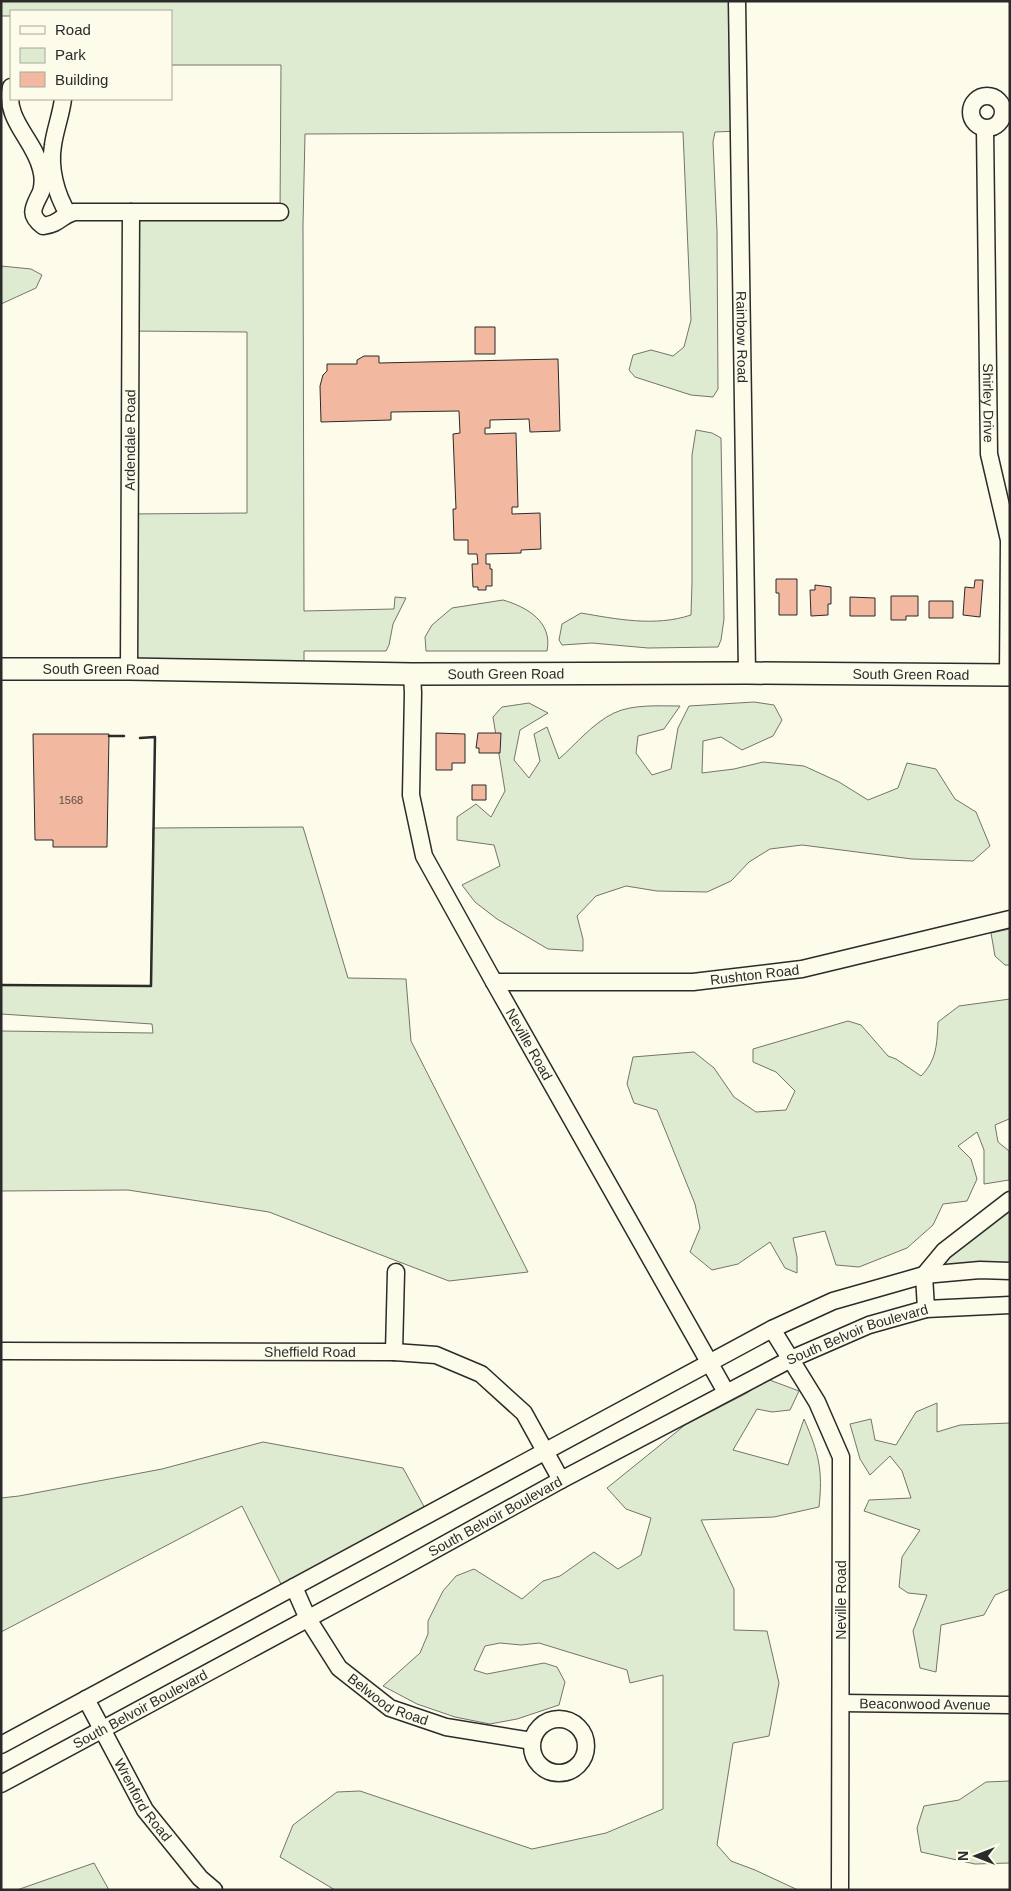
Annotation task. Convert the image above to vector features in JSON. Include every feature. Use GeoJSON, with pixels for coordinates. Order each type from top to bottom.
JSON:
{"type":"FeatureCollection","features":[{"type":"Feature","properties":{"kind":"main road","name":"South Green Road"},"geometry":{"type":"LineString","coordinates":[[1,668],[129,668],[412,674],[747,673],[1009,675]]}},
{"type":"Feature","properties":{"kind":"street","name":"Rainbow Road"},"geometry":{"type":"LineString","coordinates":[[737,1],[747,673]]}},
{"type":"Feature","properties":{"kind":"street"},"geometry":{"type":"LineString","coordinates":[[981,97],[994,98],[1006,109],[1002,118],[995,126],[985,128],[978,125],[971,114],[975,101],[981,97]]}},
{"type":"Feature","properties":{"kind":"street"},"geometry":{"type":"LineString","coordinates":[[10,100],[14,120],[38,157],[42,172],[41,192],[34,203],[33,213],[35,220],[43,226],[54,225],[68,214],[74,212],[280,212]]}},
{"type":"Feature","properties":{"kind":"street"},"geometry":{"type":"LineString","coordinates":[[63,100],[53,146],[52,165],[62,204],[68,214]]}},
{"type":"Feature","properties":{"kind":"street","name":"Shirley Drive"},"geometry":{"type":"LineString","coordinates":[[985,128],[989,454],[1009,540],[1009,675]]}},
{"type":"Feature","properties":{"kind":"street","name":"Ardendale Road"},"geometry":{"type":"LineString","coordinates":[[129,668],[131,212]]}},
{"type":"Feature","properties":{"kind":"street","name":"Neville Road"},"geometry":{"type":"LineString","coordinates":[[412,674],[411,795],[424,856],[726,1392]]}},
{"type":"Feature","properties":{"kind":"street","name":"Rushton Road"},"geometry":{"type":"LineString","coordinates":[[494,982],[693,982],[792,970],[1010,919]]}},
{"type":"Feature","properties":{"kind":"street"},"geometry":{"type":"LineString","coordinates":[[926,1309],[924,1275],[944,1251],[1010,1200]]}},
{"type":"Feature","properties":{"kind":"street"},"geometry":{"type":"LineString","coordinates":[[1,1745],[772,1329],[833,1301],[924,1275],[980,1270],[1010,1270]]}},
{"type":"Feature","properties":{"kind":"street"},"geometry":{"type":"LineString","coordinates":[[394,1352],[396,1272]]}},
{"type":"Feature","properties":{"kind":"street","name":"South Belvoir Boulevard"},"geometry":{"type":"LineString","coordinates":[[1,1784],[561,1480],[791,1359],[869,1325],[926,1309],[1010,1305]]}},
{"type":"Feature","properties":{"kind":"street","name":"Neville Road"},"geometry":{"type":"LineString","coordinates":[[772,1329],[817,1402],[841,1457],[840,1890]]}},
{"type":"Feature","properties":{"kind":"street","name":"Sheffield Road"},"geometry":{"type":"LineString","coordinates":[[1,1351],[394,1352],[436,1355],[481,1374],[524,1413],[561,1480]]}},
{"type":"Feature","properties":{"kind":"street","name":"Belwood Road"},"geometry":{"type":"LineString","coordinates":[[294,1587],[308,1618],[339,1668],[390,1708],[446,1727],[532,1741]]}},
{"type":"Feature","properties":{"kind":"street","name":"Wrenford Road"},"geometry":{"type":"LineString","coordinates":[[86,1699],[145,1810],[200,1878],[214,1890]]}},
{"type":"Feature","properties":{"kind":"street","name":"Beaconwood Avenue"},"geometry":{"type":"LineString","coordinates":[[841,1703],[1010,1705]]}},
{"type":"Feature","properties":{"kind":"green space"},"geometry":{"type":"Polygon","coordinates":[[[1,1],[737,1],[739,131],[715,132],[713,142],[717,231],[718,389],[713,397],[691,395],[635,377],[629,370],[633,355],[651,350],[673,356],[684,347],[691,320],[683,132],[305,134],[303,225],[304,611],[394,609],[395,597],[406,598],[393,624],[386,651],[304,651],[304,672],[129,669],[130,514],[247,513],[247,332],[131,331],[131,212],[280,212],[281,65],[172,65],[172,10],[10,10],[10,16],[1,16],[1,1]]]}},
{"type":"Feature","properties":{"kind":"green space"},"geometry":{"type":"Polygon","coordinates":[[[1,266],[31,269],[42,275],[36,288],[1,304],[1,266]]]}},
{"type":"Feature","properties":{"kind":"green space"},"geometry":{"type":"Polygon","coordinates":[[[696,430],[712,433],[721,438],[724,619],[718,647],[648,648],[592,643],[562,645],[559,640],[562,624],[581,613],[636,621],[664,621],[691,615],[692,455],[696,430]]]}},
{"type":"Feature","properties":{"kind":"green space"},"geometry":{"type":"Polygon","coordinates":[[[503,600],[521,607],[536,617],[546,632],[548,641],[547,651],[426,651],[425,637],[432,625],[452,608],[503,600]]]}},
{"type":"Feature","properties":{"kind":"green space"},"geometry":{"type":"Polygon","coordinates":[[[754,702],[774,705],[782,720],[773,736],[742,750],[721,737],[703,741],[702,773],[734,769],[763,762],[804,766],[839,782],[868,800],[898,788],[907,763],[936,769],[955,799],[976,812],[990,846],[973,861],[912,859],[802,845],[770,849],[749,862],[731,881],[707,892],[657,891],[626,886],[596,896],[577,916],[583,939],[583,951],[548,949],[497,919],[475,902],[462,885],[500,866],[494,845],[457,840],[457,817],[476,804],[491,817],[505,791],[493,717],[502,707],[529,703],[548,713],[520,730],[514,760],[529,778],[540,761],[534,734],[547,727],[559,759],[592,728],[614,713],[638,707],[680,706],[664,729],[638,736],[636,753],[652,775],[671,769],[678,728],[689,706],[754,702]]]}},
{"type":"Feature","properties":{"kind":"green space"},"geometry":{"type":"Polygon","coordinates":[[[303,827],[348,978],[406,979],[411,1041],[528,1272],[449,1281],[269,1212],[128,1190],[1,1191],[1,1031],[153,1033],[152,1024],[1,1014],[1,985],[151,986],[153,828],[303,827]]]}},
{"type":"Feature","properties":{"kind":"green space"},"geometry":{"type":"Polygon","coordinates":[[[1010,929],[1010,965],[1005,965],[995,956],[991,933],[1010,929]]]}},
{"type":"Feature","properties":{"kind":"green space"},"geometry":{"type":"Polygon","coordinates":[[[1010,999],[1010,1120],[995,1125],[998,1142],[1009,1151],[1009,1180],[984,1184],[984,1150],[977,1132],[958,1146],[971,1159],[977,1179],[967,1201],[943,1204],[933,1225],[907,1248],[859,1267],[836,1265],[825,1231],[793,1238],[797,1257],[797,1273],[785,1268],[770,1242],[738,1264],[712,1270],[690,1252],[700,1228],[695,1204],[657,1110],[634,1103],[627,1084],[633,1057],[694,1052],[714,1068],[734,1097],[756,1112],[786,1110],[795,1091],[776,1072],[753,1062],[753,1049],[848,1021],[861,1025],[888,1056],[896,1059],[921,1076],[933,1057],[938,1022],[959,1006],[1010,999]]]}},
{"type":"Feature","properties":{"kind":"green space"},"geometry":{"type":"Polygon","coordinates":[[[1010,1200],[1010,1271],[924,1275],[1010,1200]]]}},
{"type":"Feature","properties":{"kind":"green space"},"geometry":{"type":"Polygon","coordinates":[[[767,1379],[799,1391],[790,1410],[772,1412],[757,1409],[733,1450],[788,1465],[804,1419],[819,1462],[819,1507],[774,1517],[701,1520],[734,1589],[734,1630],[767,1631],[779,1683],[769,1736],[733,1743],[717,1845],[731,1861],[798,1890],[335,1890],[280,1857],[293,1825],[337,1792],[360,1791],[532,1849],[606,1833],[663,1809],[663,1675],[630,1683],[627,1670],[539,1643],[521,1645],[500,1643],[485,1646],[474,1670],[487,1674],[544,1663],[557,1667],[565,1682],[559,1705],[517,1719],[490,1724],[455,1717],[417,1704],[383,1686],[420,1653],[428,1634],[428,1621],[443,1591],[456,1576],[474,1569],[522,1599],[543,1581],[560,1576],[594,1552],[618,1569],[641,1555],[651,1518],[626,1509],[607,1488],[685,1425],[747,1393],[767,1379]]]}},
{"type":"Feature","properties":{"kind":"green space"},"geometry":{"type":"Polygon","coordinates":[[[937,1403],[937,1432],[960,1425],[1010,1423],[1010,1589],[995,1595],[984,1615],[941,1625],[936,1672],[920,1668],[913,1631],[927,1595],[908,1593],[899,1587],[902,1557],[920,1530],[864,1511],[869,1500],[911,1498],[902,1471],[890,1456],[870,1475],[860,1459],[850,1424],[871,1419],[875,1440],[896,1445],[916,1412],[937,1403]]]}},
{"type":"Feature","properties":{"kind":"green space"},"geometry":{"type":"Polygon","coordinates":[[[263,1442],[403,1468],[428,1514],[285,1592],[242,1506],[1,1632],[1,1498],[162,1469],[263,1442]]]}},
{"type":"Feature","properties":{"kind":"green space"},"geometry":{"type":"Polygon","coordinates":[[[1010,1781],[1010,1863],[975,1864],[921,1852],[917,1828],[924,1806],[959,1800],[986,1782],[1010,1781]]]}},
{"type":"Feature","properties":{"kind":"green space"},"geometry":{"type":"Polygon","coordinates":[[[94,1863],[109,1890],[17,1890],[94,1863]]]}},
{"type":"Feature","properties":{"kind":"building"},"geometry":{"type":"Polygon","coordinates":[[[475,327],[495,327],[495,354],[475,354],[475,327]]]}},
{"type":"Feature","properties":{"kind":"building"},"geometry":{"type":"Polygon","coordinates":[[[364,356],[379,356],[379,363],[558,359],[560,431],[530,432],[529,419],[490,420],[490,428],[485,428],[485,434],[516,433],[518,507],[512,507],[512,514],[540,513],[541,549],[521,550],[521,553],[486,554],[486,564],[490,564],[490,569],[492,569],[492,586],[486,586],[486,590],[478,590],[478,587],[473,587],[472,564],[478,564],[477,554],[468,554],[468,540],[454,540],[453,509],[456,509],[453,434],[460,433],[459,411],[391,412],[391,420],[321,422],[320,386],[323,375],[327,371],[327,364],[357,364],[357,360],[364,356]]]}},
{"type":"Feature","properties":{"kind":"building"},"geometry":{"type":"Polygon","coordinates":[[[776,579],[797,579],[797,615],[779,615],[779,593],[776,593],[776,579]]]}},
{"type":"Feature","properties":{"kind":"building"},"geometry":{"type":"Polygon","coordinates":[[[975,580],[983,580],[980,617],[963,615],[965,587],[974,588],[975,580]]]}},
{"type":"Feature","properties":{"kind":"building"},"geometry":{"type":"Polygon","coordinates":[[[815,585],[831,587],[831,604],[828,604],[828,615],[811,616],[810,590],[815,590],[815,585]]]}},
{"type":"Feature","properties":{"kind":"building"},"geometry":{"type":"Polygon","coordinates":[[[891,596],[918,596],[918,616],[906,616],[906,620],[891,620],[891,596]]]}},
{"type":"Feature","properties":{"kind":"building"},"geometry":{"type":"Polygon","coordinates":[[[850,597],[875,598],[875,616],[850,616],[850,597]]]}},
{"type":"Feature","properties":{"kind":"building"},"geometry":{"type":"Polygon","coordinates":[[[929,601],[953,601],[953,618],[929,618],[929,601]]]}},
{"type":"Feature","properties":{"kind":"building"},"geometry":{"type":"Polygon","coordinates":[[[436,733],[465,734],[465,763],[452,763],[452,770],[436,770],[436,733]]]}},
{"type":"Feature","properties":{"kind":"building"},"geometry":{"type":"Polygon","coordinates":[[[478,733],[501,733],[500,753],[479,753],[479,748],[476,748],[478,733]]]}},
{"type":"Feature","properties":{"kind":"building"},"geometry":{"type":"Polygon","coordinates":[[[33,734],[109,734],[107,847],[53,847],[53,840],[35,840],[33,734]]]}},
{"type":"Feature","properties":{"kind":"building"},"geometry":{"type":"Polygon","coordinates":[[[472,785],[486,785],[486,800],[472,800],[472,785]]]}},
{"type":"Feature","properties":{"kind":"wall"},"geometry":{"type":"LineString","coordinates":[[109,736],[124,736]]}},
{"type":"Feature","properties":{"kind":"wall"},"geometry":{"type":"LineString","coordinates":[[1,985],[151,986],[155,737],[140,738]]}}]}
